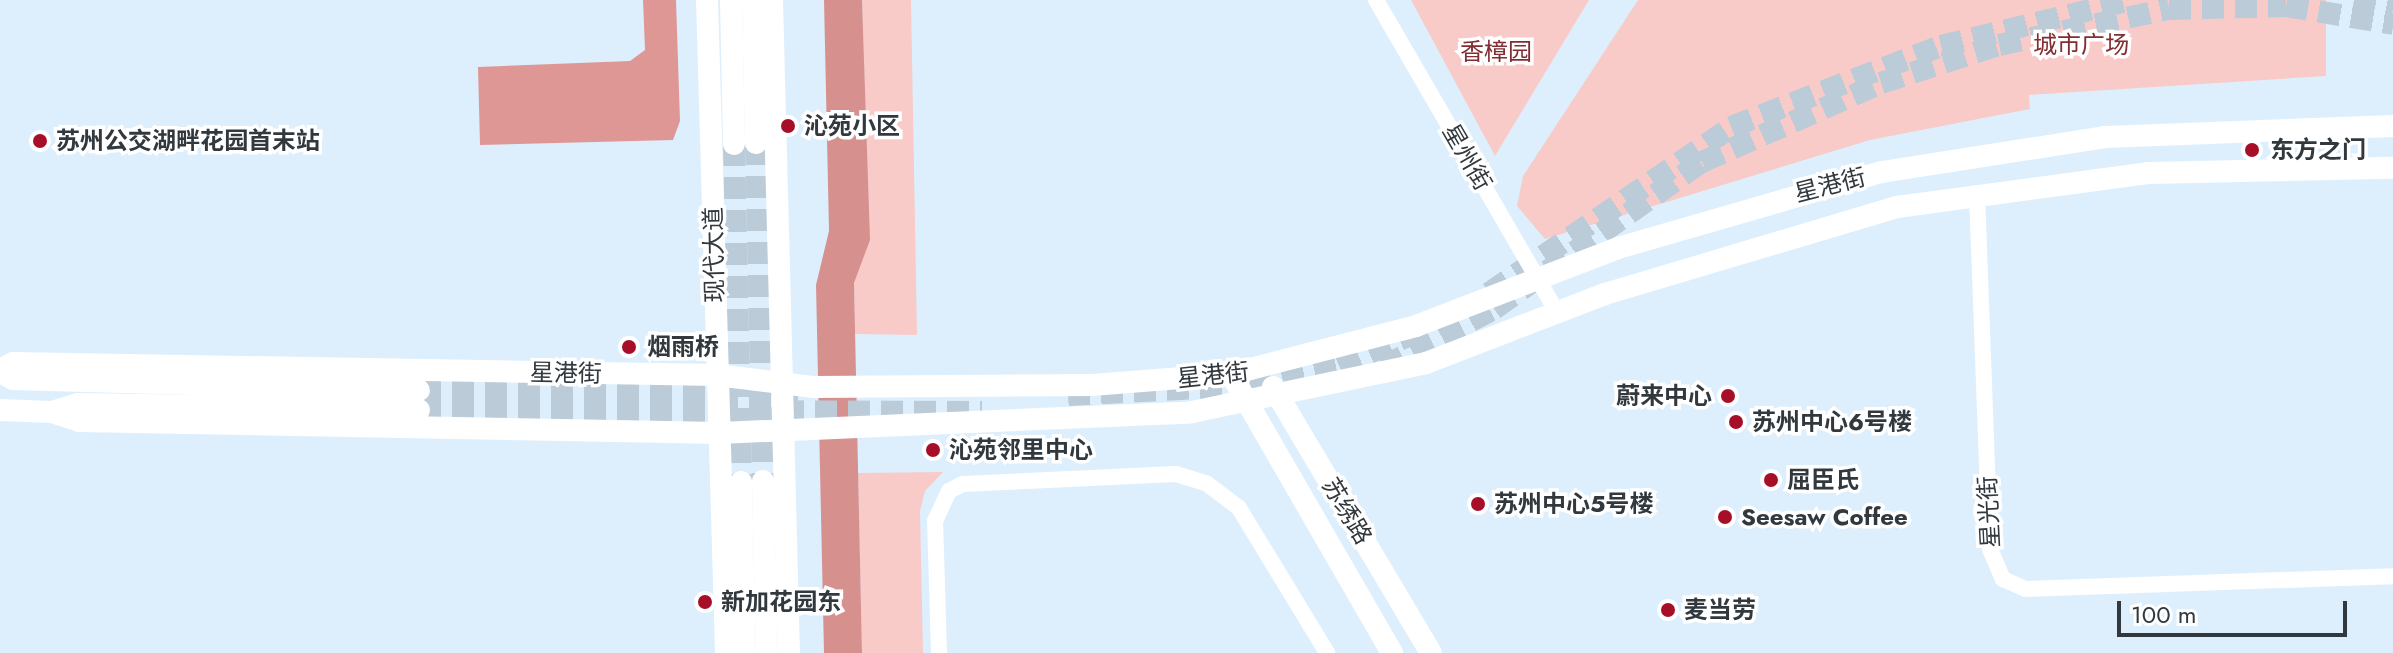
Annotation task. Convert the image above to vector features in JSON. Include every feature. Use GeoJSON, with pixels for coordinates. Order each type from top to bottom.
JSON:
{"type":"FeatureCollection","features":[{"type":"Feature","properties":{"kind":"main road","name":"现代大道"},"geometry":{"type":"LineString","coordinates":[[707,0],[726,653]]}},
{"type":"Feature","properties":{"kind":"main road"},"geometry":{"type":"LineString","coordinates":[[731,0],[745,144],[753,0]]}},
{"type":"Feature","properties":{"kind":"main road"},"geometry":{"type":"LineString","coordinates":[[772,0],[785,384],[789,653]]}},
{"type":"Feature","properties":{"kind":"main road","name":"星港街"},"geometry":{"type":"LineString","coordinates":[[52,412],[78,404],[419,400],[13,379],[0,371],[13,363],[717,375],[814,387],[1092,385],[1231,374],[1261,369],[1416,326],[1536,276],[1769,200],[1974,153],[2151,133],[2393,126]]}},
{"type":"Feature","properties":{"kind":"main road","name":"星港街"},"geometry":{"type":"LineString","coordinates":[[0,410],[52,412],[79,421],[720,433],[1138,416],[1281,398],[1426,363],[1558,314],[1823,225],[1977,193],[2148,173],[2393,168]]}},
{"type":"Feature","properties":{"kind":"main road","name":"苏绣路"},"geometry":{"type":"LineString","coordinates":[[1261,369],[1431,653]]}},
{"type":"Feature","properties":{"kind":"main road","name":"苏绣路"},"geometry":{"type":"LineString","coordinates":[[1231,374],[1245,404],[1392,653]]}},
{"type":"Feature","properties":{"kind":"main road"},"geometry":{"type":"LineString","coordinates":[[745,653],[752,482],[767,653]]}},
{"type":"Feature","properties":{"kind":"street","name":"星州街"},"geometry":{"type":"LineString","coordinates":[[1376,0],[1558,314]]}},
{"type":"Feature","properties":{"kind":"street","name":"星光街"},"geometry":{"type":"LineString","coordinates":[[1977,193],[1990,549],[2003,579],[2025,589],[2393,576]]}},
{"type":"Feature","properties":{"kind":"street"},"geometry":{"type":"LineString","coordinates":[[939,653],[935,521],[949,491],[963,484],[1176,474],[1206,483],[1239,508],[1327,653]]}},
{"type":"Feature","properties":{"kind":"green space"},"geometry":{"type":"Polygon","coordinates":[[[862,0],[911,0],[917,335],[855,334],[854,283],[869,240],[862,0]]]}},
{"type":"Feature","properties":{"kind":"green space","name":"香樟园"},"geometry":{"type":"Polygon","coordinates":[[[1411,0],[1589,0],[1495,156],[1411,0]]]}},
{"type":"Feature","properties":{"kind":"green space","name":"城市广场"},"geometry":{"type":"Polygon","coordinates":[[[1638,0],[2326,0],[2326,76],[2029,95],[2030,109],[1870,140],[1545,239],[1517,206],[1523,176],[1638,0]]]}},
{"type":"Feature","properties":{"kind":"green space"},"geometry":{"type":"Polygon","coordinates":[[[943,472],[925,491],[920,511],[923,653],[862,653],[858,473],[943,472]]]}},
{"type":"Feature","properties":{"kind":"shaded area"},"geometry":{"type":"Polygon","coordinates":[[[643,0],[676,0],[680,121],[673,140],[480,145],[478,67],[630,61],[645,50],[643,0]]]}},
{"type":"Feature","properties":{"kind":"shaded area"},"geometry":{"type":"Polygon","coordinates":[[[824,0],[862,0],[870,240],[854,283],[862,653],[824,653],[816,285],[829,231],[824,0]]]}},
{"type":"Feature","properties":{"kind":"tunnel"},"geometry":{"type":"LineString","coordinates":[[1489,293],[1731,127],[1941,46],[2131,0]]}},
{"type":"Feature","properties":{"kind":"tunnel"},"geometry":{"type":"LineString","coordinates":[[2354,0],[2393,8]]}},
{"type":"Feature","properties":{"kind":"tunnel"},"geometry":{"type":"LineString","coordinates":[[1383,367],[1494,309],[1702,162],[1881,83],[1999,45],[2169,9],[2286,6],[2393,24]]}},
{"type":"Feature","properties":{"kind":"tunnel"},"geometry":{"type":"LineString","coordinates":[[756,143],[763,481]]}},
{"type":"Feature","properties":{"kind":"tunnel"},"geometry":{"type":"LineString","coordinates":[[734,144],[741,482]]}},
{"type":"Feature","properties":{"kind":"tunnel"},"geometry":{"type":"LineString","coordinates":[[1068,395],[1250,385],[1339,366],[1427,328]]}},
{"type":"Feature","properties":{"kind":"tunnel"},"geometry":{"type":"LineString","coordinates":[[419,390],[798,393]]}},
{"type":"Feature","properties":{"kind":"tunnel"},"geometry":{"type":"LineString","coordinates":[[419,410],[982,412]]}},
{"type":"Feature","properties":{"kind":"place","name":"沁苑小区"},"geometry":{"type":"Point","coordinates":[788,126]}},
{"type":"Feature","properties":{"kind":"place","name":"苏州公交湖畔花园首末站"},"geometry":{"type":"Point","coordinates":[40,141]}},
{"type":"Feature","properties":{"kind":"place","name":"东方之门"},"geometry":{"type":"Point","coordinates":[2252,150]}},
{"type":"Feature","properties":{"kind":"place","name":"烟雨桥"},"geometry":{"type":"Point","coordinates":[629,347]}},
{"type":"Feature","properties":{"kind":"place","name":"蔚来中心"},"geometry":{"type":"Point","coordinates":[1728,396]}},
{"type":"Feature","properties":{"kind":"place","name":"苏州中心6号楼"},"geometry":{"type":"Point","coordinates":[1736,422]}},
{"type":"Feature","properties":{"kind":"place","name":"沁苑邻里中心"},"geometry":{"type":"Point","coordinates":[933,450]}},
{"type":"Feature","properties":{"kind":"place","name":"屈臣氏"},"geometry":{"type":"Point","coordinates":[1771,480]}},
{"type":"Feature","properties":{"kind":"place","name":"苏州中心5号楼"},"geometry":{"type":"Point","coordinates":[1478,504]}},
{"type":"Feature","properties":{"kind":"place","name":"Seesaw Coffee"},"geometry":{"type":"Point","coordinates":[1725,517]}},
{"type":"Feature","properties":{"kind":"place","name":"新加花园东"},"geometry":{"type":"Point","coordinates":[705,602]}},
{"type":"Feature","properties":{"kind":"place","name":"麦当劳"},"geometry":{"type":"Point","coordinates":[1668,610]}}]}
